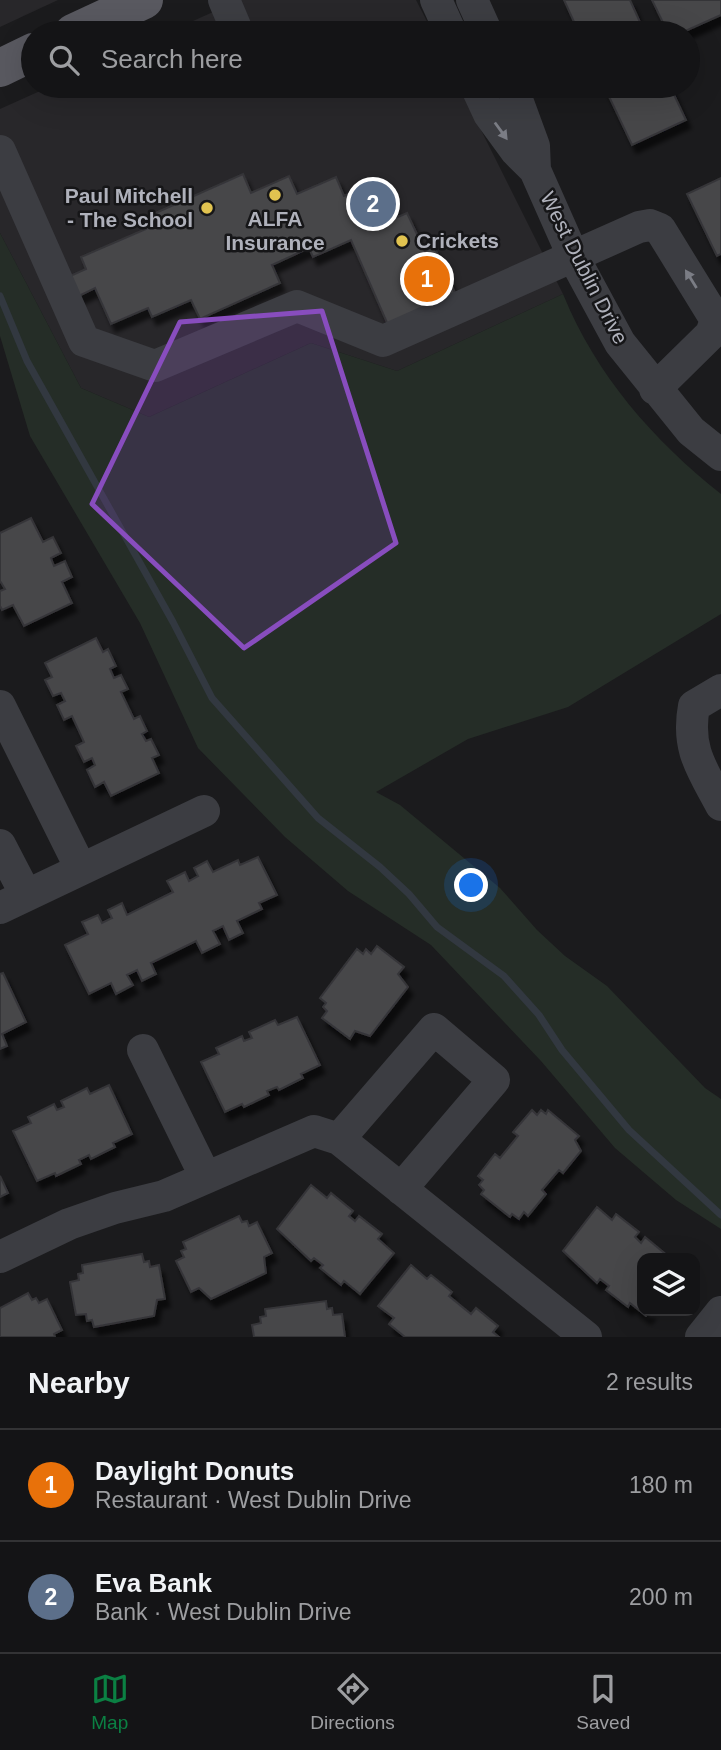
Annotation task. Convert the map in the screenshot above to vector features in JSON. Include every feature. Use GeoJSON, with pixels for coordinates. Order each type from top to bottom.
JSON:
{"type":"FeatureCollection","features":[{"type":"Feature","properties":{"kind":"main road"},"geometry":{"type":"LineString","coordinates":[[89,18],[144,0]]}},
{"type":"Feature","properties":{"kind":"main road"},"geometry":{"type":"LineString","coordinates":[[0,68],[21,58]]}},
{"type":"Feature","properties":{"kind":"street"},"geometry":{"type":"LineString","coordinates":[[223,0],[233,21]]}},
{"type":"Feature","properties":{"kind":"street"},"geometry":{"type":"LineString","coordinates":[[436,0],[446,21]]}},
{"type":"Feature","properties":{"kind":"street"},"geometry":{"type":"LineString","coordinates":[[472,0],[482,21]]}},
{"type":"Feature","properties":{"kind":"street","name":"West Dublin Drive"},"geometry":{"type":"LineString","coordinates":[[482,98],[489,114],[516,151],[534,170],[574,258],[620,343],[691,431],[721,455]]}},
{"type":"Feature","properties":{"kind":"street","name":"West Dublin Drive"},"geometry":{"type":"LineString","coordinates":[[516,98],[534,146],[534,170]]}},
{"type":"Feature","properties":{"kind":"street"},"geometry":{"type":"LineString","coordinates":[[0,151],[84,341],[155,366],[297,306],[383,341],[639,227],[650,225],[660,229],[716,320],[711,334],[655,389]]}},
{"type":"Feature","properties":{"kind":"street"},"geometry":{"type":"LineString","coordinates":[[721,690],[694,706],[690,730],[694,753],[721,805]]}},
{"type":"Feature","properties":{"kind":"street"},"geometry":{"type":"LineString","coordinates":[[0,706],[82,869]]}},
{"type":"Feature","properties":{"kind":"street"},"geometry":{"type":"LineString","coordinates":[[0,845],[13,901],[204,810]]}},
{"type":"Feature","properties":{"kind":"street"},"geometry":{"type":"LineString","coordinates":[[339,1139],[434,1029],[494,1080],[401,1189]]}},
{"type":"Feature","properties":{"kind":"street"},"geometry":{"type":"LineString","coordinates":[[143,1050],[206,1178]]}},
{"type":"Feature","properties":{"kind":"street"},"geometry":{"type":"LineString","coordinates":[[0,1257],[69,1224],[115,1208],[164,1196],[314,1131],[339,1139],[586,1337]]}},
{"type":"Feature","properties":{"kind":"street"},"geometry":{"type":"LineString","coordinates":[[701,1337],[721,1312]]}},
{"type":"Feature","properties":{"kind":"highlighted area"},"geometry":{"type":"Polygon","coordinates":[[[322,311],[396,543],[244,648],[92,504],[180,322],[322,311]]]}},
{"type":"Feature","properties":{"kind":"shaded area"},"geometry":{"type":"Polygon","coordinates":[[[0,0],[58,0],[0,27],[0,0]]]}},
{"type":"Feature","properties":{"kind":"shaded area"},"geometry":{"type":"Polygon","coordinates":[[[240,0],[416,0],[427,21],[193,21],[240,0]]]}},
{"type":"Feature","properties":{"kind":"shaded area"},"geometry":{"type":"Polygon","coordinates":[[[24,98],[465,98],[563,294],[397,371],[311,343],[149,417],[81,388],[0,233],[0,109],[24,98]]]}},
{"type":"Feature","properties":{"kind":"shaded area"},"geometry":{"type":"Polygon","coordinates":[[[0,233],[81,388],[149,417],[311,343],[397,371],[563,294],[592,352],[629,404],[672,451],[721,494],[721,614],[568,707],[468,739],[376,792],[400,805],[500,888],[537,930],[565,956],[607,986],[705,1088],[721,1099],[721,1229],[676,1200],[615,1148],[541,1061],[431,945],[348,891],[285,837],[198,748],[140,623],[30,436],[0,336],[0,233]]]}},
{"type":"Feature","properties":{"kind":"building"},"geometry":{"type":"Polygon","coordinates":[[[564,0],[630,0],[640,21],[574,21],[564,0]]]}},
{"type":"Feature","properties":{"kind":"building"},"geometry":{"type":"Polygon","coordinates":[[[652,0],[721,0],[721,15],[700,24],[700,21],[662,21],[652,0]]]}},
{"type":"Feature","properties":{"kind":"building"},"geometry":{"type":"Polygon","coordinates":[[[610,98],[676,98],[686,120],[632,145],[610,98]]]}},
{"type":"Feature","properties":{"kind":"building"},"geometry":{"type":"Polygon","coordinates":[[[243,174],[251,193],[289,176],[297,194],[336,177],[344,196],[381,180],[398,217],[407,213],[425,251],[434,246],[456,295],[388,325],[351,240],[313,257],[309,248],[272,265],[280,283],[200,319],[191,300],[152,317],[148,308],[111,324],[95,288],[77,297],[68,277],[86,269],[81,257],[146,229],[142,219],[243,174]]]}},
{"type":"Feature","properties":{"kind":"building"},"geometry":{"type":"Polygon","coordinates":[[[721,178],[721,254],[717,256],[687,194],[721,178]]]}},
{"type":"Feature","properties":{"kind":"building"},"geometry":{"type":"Polygon","coordinates":[[[31,518],[43,542],[53,537],[61,553],[51,558],[54,566],[65,561],[72,577],[62,582],[72,603],[24,626],[13,605],[2,610],[0,606],[0,591],[5,589],[0,581],[0,533],[31,518]]]}},
{"type":"Feature","properties":{"kind":"building"},"geometry":{"type":"Polygon","coordinates":[[[96,638],[103,652],[108,649],[116,666],[110,669],[114,678],[121,675],[128,689],[121,692],[134,719],[140,716],[147,731],[142,734],[146,741],[151,739],[159,755],[152,758],[159,773],[111,796],[104,782],[95,787],[87,770],[95,765],[92,758],[84,762],[76,746],[84,742],[72,716],[64,720],[57,705],[65,701],[61,693],[53,696],[45,680],[52,677],[45,663],[96,638]]]}},
{"type":"Feature","properties":{"kind":"building"},"geometry":{"type":"Polygon","coordinates":[[[258,857],[277,895],[259,903],[262,909],[237,921],[243,933],[229,940],[223,926],[213,931],[220,944],[202,953],[196,941],[151,963],[156,974],[142,981],[137,970],[127,975],[133,985],[116,994],[111,983],[89,994],[65,945],[88,934],[82,922],[98,915],[102,923],[112,918],[108,910],[122,903],[127,915],[173,892],[167,881],[185,872],[189,881],[198,876],[194,868],[207,861],[213,872],[238,860],[240,865],[258,857]]]}},
{"type":"Feature","properties":{"kind":"building"},"geometry":{"type":"Polygon","coordinates":[[[377,946],[404,967],[398,974],[408,987],[370,1036],[355,1031],[350,1039],[322,1018],[327,1011],[323,1007],[326,1003],[320,998],[357,949],[363,954],[366,949],[371,954],[377,946]]]}},
{"type":"Feature","properties":{"kind":"building"},"geometry":{"type":"Polygon","coordinates":[[[3,973],[26,1022],[2,1034],[7,1046],[0,1049],[0,974],[3,973]]]}},
{"type":"Feature","properties":{"kind":"building"},"geometry":{"type":"Polygon","coordinates":[[[297,1017],[320,1065],[301,1074],[303,1078],[279,1090],[277,1087],[267,1091],[269,1095],[244,1107],[242,1104],[225,1112],[201,1062],[219,1054],[216,1048],[242,1036],[244,1041],[252,1038],[249,1032],[275,1020],[278,1025],[297,1017]]]}},
{"type":"Feature","properties":{"kind":"building"},"geometry":{"type":"Polygon","coordinates":[[[109,1085],[132,1134],[113,1143],[115,1147],[91,1159],[89,1155],[79,1160],[81,1164],[56,1176],[55,1173],[37,1181],[13,1131],[31,1123],[28,1117],[54,1104],[57,1110],[64,1107],[61,1101],[87,1088],[90,1094],[109,1085]]]}},
{"type":"Feature","properties":{"kind":"building"},"geometry":{"type":"Polygon","coordinates":[[[532,1110],[537,1115],[541,1110],[546,1114],[548,1110],[579,1136],[575,1140],[581,1151],[563,1173],[559,1170],[542,1190],[546,1194],[528,1216],[524,1212],[519,1219],[512,1214],[510,1217],[481,1194],[484,1190],[479,1185],[483,1180],[478,1176],[495,1154],[500,1158],[518,1136],[513,1132],[532,1110]]]}},
{"type":"Feature","properties":{"kind":"building"},"geometry":{"type":"Polygon","coordinates":[[[0,1176],[8,1193],[0,1197],[0,1176]]]}},
{"type":"Feature","properties":{"kind":"building"},"geometry":{"type":"Polygon","coordinates":[[[311,1185],[327,1198],[331,1193],[353,1211],[349,1216],[355,1221],[359,1216],[382,1234],[378,1239],[394,1253],[360,1294],[344,1281],[341,1285],[320,1268],[323,1265],[314,1258],[311,1261],[277,1229],[311,1185]]]}},
{"type":"Feature","properties":{"kind":"building"},"geometry":{"type":"Polygon","coordinates":[[[597,1207],[612,1220],[616,1214],[639,1232],[635,1237],[641,1243],[645,1237],[664,1253],[637,1253],[637,1309],[630,1303],[628,1307],[606,1290],[609,1286],[600,1279],[597,1283],[563,1251],[597,1207]]]}},
{"type":"Feature","properties":{"kind":"building"},"geometry":{"type":"Polygon","coordinates":[[[239,1216],[242,1222],[247,1221],[249,1226],[257,1222],[272,1253],[264,1257],[266,1273],[211,1299],[199,1288],[191,1292],[176,1261],[184,1257],[181,1251],[186,1249],[183,1242],[239,1216]]]}},
{"type":"Feature","properties":{"kind":"building"},"geometry":{"type":"Polygon","coordinates":[[[142,1254],[144,1262],[149,1261],[150,1267],[159,1265],[165,1299],[157,1300],[154,1316],[94,1327],[92,1320],[87,1321],[86,1314],[76,1315],[70,1282],[79,1280],[78,1274],[83,1273],[82,1265],[142,1254]]]}},
{"type":"Feature","properties":{"kind":"building"},"geometry":{"type":"Polygon","coordinates":[[[411,1265],[427,1279],[431,1275],[452,1292],[449,1296],[471,1314],[476,1308],[498,1326],[493,1332],[499,1337],[405,1337],[389,1324],[394,1318],[378,1306],[411,1265]]]}},
{"type":"Feature","properties":{"kind":"building"},"geometry":{"type":"Polygon","coordinates":[[[28,1293],[32,1300],[36,1298],[39,1303],[47,1299],[62,1330],[54,1334],[55,1337],[0,1337],[0,1308],[28,1293]]]}},
{"type":"Feature","properties":{"kind":"building"},"geometry":{"type":"Polygon","coordinates":[[[326,1301],[327,1309],[332,1308],[333,1315],[342,1314],[345,1337],[254,1337],[252,1325],[261,1323],[260,1317],[266,1316],[265,1309],[326,1301]]]}},
{"type":"Feature","properties":{"kind":"waterway"},"geometry":{"type":"LineString","coordinates":[[0,296],[27,361],[173,622],[212,698],[318,818],[380,867],[409,894],[437,927],[504,976],[539,1015],[562,1050],[629,1130],[721,1215]]}},
{"type":"Feature","properties":{"kind":"place","name":"ALFA Insurance"},"geometry":{"type":"Point","coordinates":[275,195]}},
{"type":"Feature","properties":{"kind":"place","name":"Eva Bank"},"geometry":{"type":"Point","coordinates":[373,204]}},
{"type":"Feature","properties":{"kind":"place","name":"Paul Mitchell - The School"},"geometry":{"type":"Point","coordinates":[207,208]}},
{"type":"Feature","properties":{"kind":"place","name":"Crickets"},"geometry":{"type":"Point","coordinates":[402,241]}},
{"type":"Feature","properties":{"kind":"place","name":"Daylight Donuts"},"geometry":{"type":"Point","coordinates":[427,279]}}]}
